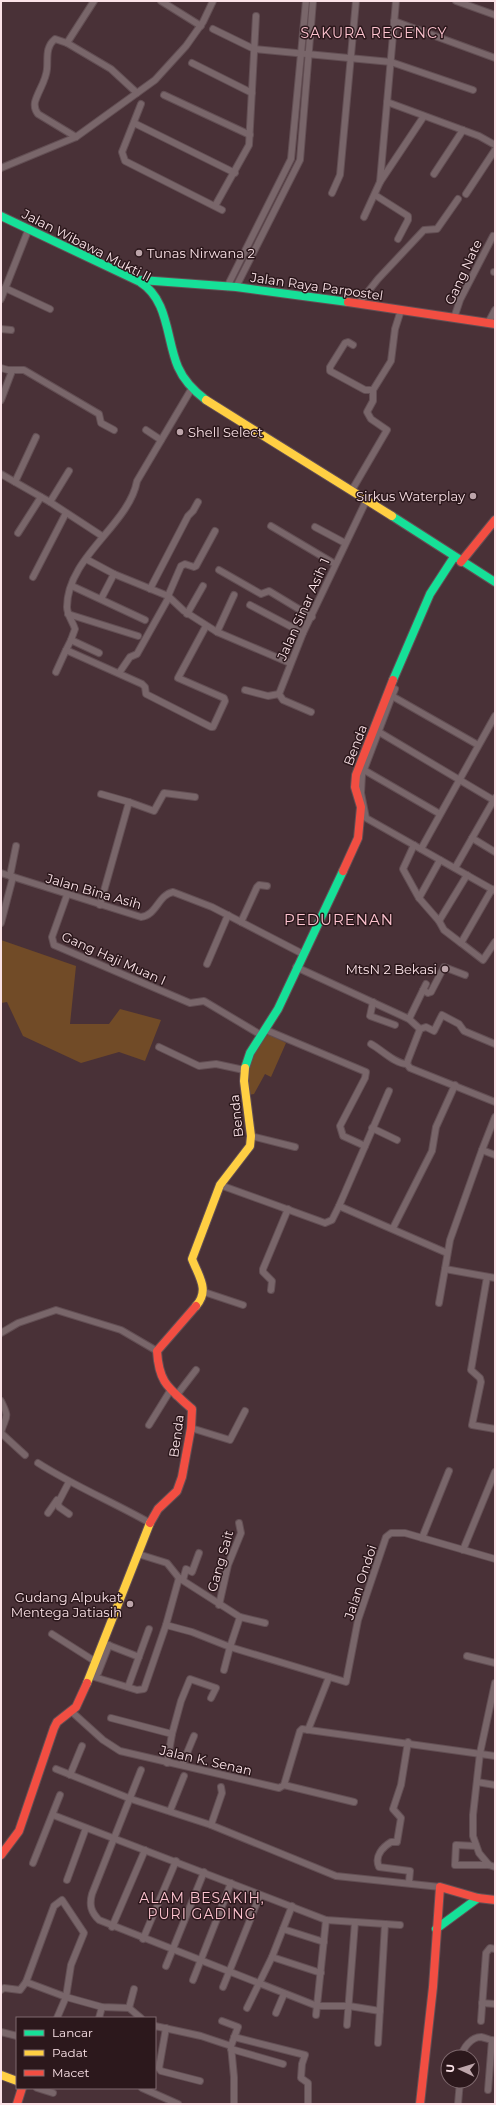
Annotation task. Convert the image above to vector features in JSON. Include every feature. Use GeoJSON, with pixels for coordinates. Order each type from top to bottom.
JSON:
{"type":"FeatureCollection","features":[{"type":"Feature","properties":{"kind":"street"},"geometry":{"type":"LineString","coordinates":[[67,43],[94,1]]}},
{"type":"Feature","properties":{"kind":"street"},"geometry":{"type":"LineString","coordinates":[[161,1],[200,26]]}},
{"type":"Feature","properties":{"kind":"street"},"geometry":{"type":"LineString","coordinates":[[1,168],[76,137],[155,80],[186,46],[200,26],[213,1]]}},
{"type":"Feature","properties":{"kind":"street"},"geometry":{"type":"LineString","coordinates":[[232,287],[291,159],[306,1]]}},
{"type":"Feature","properties":{"kind":"street"},"geometry":{"type":"LineString","coordinates":[[232,287],[265,232],[300,160],[313,1]]}},
{"type":"Feature","properties":{"kind":"street"},"geometry":{"type":"LineString","coordinates":[[332,193],[340,175],[356,1]]}},
{"type":"Feature","properties":{"kind":"street"},"geometry":{"type":"LineString","coordinates":[[380,182],[396,1]]}},
{"type":"Feature","properties":{"kind":"street"},"geometry":{"type":"LineString","coordinates":[[456,1],[495,15]]}},
{"type":"Feature","properties":{"kind":"street"},"geometry":{"type":"LineString","coordinates":[[216,206],[249,145],[256,16]]}},
{"type":"Feature","properties":{"kind":"street"},"geometry":{"type":"LineString","coordinates":[[394,21],[495,58]]}},
{"type":"Feature","properties":{"kind":"street"},"geometry":{"type":"LineString","coordinates":[[213,29],[254,49],[391,62],[473,90]]}},
{"type":"Feature","properties":{"kind":"street"},"geometry":{"type":"LineString","coordinates":[[76,137],[38,114],[35,110],[35,103],[43,85],[47,69],[46,57],[52,41],[55,39],[67,43],[111,69],[137,93]]}},
{"type":"Feature","properties":{"kind":"street"},"geometry":{"type":"LineString","coordinates":[[192,63],[252,93]]}},
{"type":"Feature","properties":{"kind":"street"},"geometry":{"type":"LineString","coordinates":[[164,95],[250,135]]}},
{"type":"Feature","properties":{"kind":"street"},"geometry":{"type":"LineString","coordinates":[[387,102],[479,136],[495,146]]}},
{"type":"Feature","properties":{"kind":"street"},"geometry":{"type":"LineString","coordinates":[[141,104],[122,152],[125,161],[222,210]]}},
{"type":"Feature","properties":{"kind":"street"},"geometry":{"type":"LineString","coordinates":[[364,216],[380,182],[424,116]]}},
{"type":"Feature","properties":{"kind":"street"},"geometry":{"type":"LineString","coordinates":[[134,123],[235,173]]}},
{"type":"Feature","properties":{"kind":"street"},"geometry":{"type":"LineString","coordinates":[[434,174],[463,130]]}},
{"type":"Feature","properties":{"kind":"street"},"geometry":{"type":"LineString","coordinates":[[466,194],[495,150]]}},
{"type":"Feature","properties":{"kind":"street"},"geometry":{"type":"LineString","coordinates":[[287,170],[295,173]]}},
{"type":"Feature","properties":{"kind":"street"},"geometry":{"type":"LineString","coordinates":[[375,195],[408,216],[408,220],[398,239]]}},
{"type":"Feature","properties":{"kind":"street"},"geometry":{"type":"LineString","coordinates":[[359,303],[378,279],[424,230],[434,230],[438,227],[458,199]]}},
{"type":"Feature","properties":{"kind":"street","name":"Jalan Wibawa Mukti II"},"geometry":{"type":"LineString","coordinates":[[1,216],[29,228],[114,272],[147,286],[154,295],[163,314],[177,364],[192,388],[226,415],[367,499],[457,560],[495,582]]}},
{"type":"Feature","properties":{"kind":"street"},"geometry":{"type":"LineString","coordinates":[[1,299],[29,228]]}},
{"type":"Feature","properties":{"kind":"street"},"geometry":{"type":"LineString","coordinates":[[258,228],[265,232]]}},
{"type":"Feature","properties":{"kind":"street","name":"Gang Nate"},"geometry":{"type":"LineString","coordinates":[[454,318],[460,300],[493,236]]}},
{"type":"Feature","properties":{"kind":"street","name":"Jalan Raya Parpostel"},"geometry":{"type":"LineString","coordinates":[[135,280],[232,287],[359,303],[492,324]]}},
{"type":"Feature","properties":{"kind":"street"},"geometry":{"type":"LineString","coordinates":[[5,288],[50,309]]}},
{"type":"Feature","properties":{"kind":"street"},"geometry":{"type":"LineString","coordinates":[[352,490],[387,430],[368,415],[368,409],[373,400],[372,390],[391,361],[395,328],[401,310]]}},
{"type":"Feature","properties":{"kind":"street"},"geometry":{"type":"LineString","coordinates":[[492,324],[495,310]]}},
{"type":"Feature","properties":{"kind":"street"},"geometry":{"type":"LineString","coordinates":[[1,329],[10,330]]}},
{"type":"Feature","properties":{"kind":"street"},"geometry":{"type":"LineString","coordinates":[[353,344],[348,342],[345,343],[330,367],[330,371],[365,390],[372,390]]}},
{"type":"Feature","properties":{"kind":"street"},"geometry":{"type":"LineString","coordinates":[[1,368],[12,371],[24,370],[99,414],[101,423],[114,430]]}},
{"type":"Feature","properties":{"kind":"street"},"geometry":{"type":"LineString","coordinates":[[1,400],[12,371]]}},
{"type":"Feature","properties":{"kind":"street"},"geometry":{"type":"LineString","coordinates":[[56,672],[75,630],[68,614],[67,601],[72,586],[86,559],[132,498],[137,481],[192,388]]}},
{"type":"Feature","properties":{"kind":"street"},"geometry":{"type":"LineString","coordinates":[[146,430],[160,440]]}},
{"type":"Feature","properties":{"kind":"street"},"geometry":{"type":"LineString","coordinates":[[15,482],[36,437]]}},
{"type":"Feature","properties":{"kind":"street"},"geometry":{"type":"LineString","coordinates":[[50,502],[69,471]]}},
{"type":"Feature","properties":{"kind":"street"},"geometry":{"type":"LineString","coordinates":[[1,474],[50,502],[102,536]]}},
{"type":"Feature","properties":{"kind":"street"},"geometry":{"type":"LineString","coordinates":[[18,533],[41,497]]}},
{"type":"Feature","properties":{"kind":"street","name":"Jalan Sinar Asih 1"},"geometry":{"type":"LineString","coordinates":[[279,694],[290,663],[303,634],[367,499]]}},
{"type":"Feature","properties":{"kind":"street"},"geometry":{"type":"LineString","coordinates":[[150,589],[188,516],[198,502]]}},
{"type":"Feature","properties":{"kind":"street"},"geometry":{"type":"LineString","coordinates":[[33,577],[66,513]]}},
{"type":"Feature","properties":{"kind":"street","name":"Benda"},"geometry":{"type":"LineString","coordinates":[[204,1292],[192,1259],[220,1185],[250,1146],[251,1136],[244,1070],[250,1053],[264,1033],[358,838],[360,807],[356,786],[356,776],[391,684],[430,594],[457,560],[495,520]]}},
{"type":"Feature","properties":{"kind":"street"},"geometry":{"type":"LineString","coordinates":[[271,526],[335,564]]}},
{"type":"Feature","properties":{"kind":"street"},"geometry":{"type":"LineString","coordinates":[[315,527],[345,543]]}},
{"type":"Feature","properties":{"kind":"street"},"geometry":{"type":"LineString","coordinates":[[119,673],[130,657],[137,654],[169,597],[182,566],[185,564],[194,567],[196,566],[215,531]]}},
{"type":"Feature","properties":{"kind":"street"},"geometry":{"type":"LineString","coordinates":[[86,559],[114,574],[169,597],[187,614],[217,632],[290,663]]}},
{"type":"Feature","properties":{"kind":"street"},"geometry":{"type":"LineString","coordinates":[[219,570],[261,594],[269,591],[312,617]]}},
{"type":"Feature","properties":{"kind":"street"},"geometry":{"type":"LineString","coordinates":[[101,599],[114,574]]}},
{"type":"Feature","properties":{"kind":"street"},"geometry":{"type":"LineString","coordinates":[[72,586],[145,620]]}},
{"type":"Feature","properties":{"kind":"street"},"geometry":{"type":"LineString","coordinates":[[187,614],[203,586]]}},
{"type":"Feature","properties":{"kind":"street"},"geometry":{"type":"LineString","coordinates":[[217,632],[234,595]]}},
{"type":"Feature","properties":{"kind":"street"},"geometry":{"type":"LineString","coordinates":[[250,605],[303,634]]}},
{"type":"Feature","properties":{"kind":"street"},"geometry":{"type":"LineString","coordinates":[[68,614],[138,636]]}},
{"type":"Feature","properties":{"kind":"street"},"geometry":{"type":"LineString","coordinates":[[66,650],[142,684],[145,687],[146,694],[213,727],[225,701],[224,698],[178,678],[206,626]]}},
{"type":"Feature","properties":{"kind":"street"},"geometry":{"type":"LineString","coordinates":[[71,640],[99,653]]}},
{"type":"Feature","properties":{"kind":"street"},"geometry":{"type":"LineString","coordinates":[[395,689],[364,770],[360,786],[366,818],[493,890],[462,943]]}},
{"type":"Feature","properties":{"kind":"street"},"geometry":{"type":"LineString","coordinates":[[245,690],[268,696],[279,694],[283,700],[311,712]]}},
{"type":"Feature","properties":{"kind":"street"},"geometry":{"type":"LineString","coordinates":[[392,696],[478,745]]}},
{"type":"Feature","properties":{"kind":"street"},"geometry":{"type":"LineString","coordinates":[[421,849],[495,716]]}},
{"type":"Feature","properties":{"kind":"street"},"geometry":{"type":"LineString","coordinates":[[379,732],[495,800],[455,868]]}},
{"type":"Feature","properties":{"kind":"street"},"geometry":{"type":"LineString","coordinates":[[364,770],[440,814]]}},
{"type":"Feature","properties":{"kind":"street"},"geometry":{"type":"LineString","coordinates":[[101,794],[154,811],[164,793],[195,797]]}},
{"type":"Feature","properties":{"kind":"street"},"geometry":{"type":"LineString","coordinates":[[100,905],[129,802]]}},
{"type":"Feature","properties":{"kind":"street"},"geometry":{"type":"LineString","coordinates":[[472,838],[495,852]]}},
{"type":"Feature","properties":{"kind":"street"},"geometry":{"type":"LineString","coordinates":[[414,845],[403,869],[419,898],[439,921],[444,930],[483,960],[495,942]]}},
{"type":"Feature","properties":{"kind":"street"},"geometry":{"type":"LineString","coordinates":[[1,924],[16,846]]}},
{"type":"Feature","properties":{"kind":"street"},"geometry":{"type":"LineString","coordinates":[[419,898],[440,860]]}},
{"type":"Feature","properties":{"kind":"street","name":"Jalan Bina Asih"},"geometry":{"type":"LineString","coordinates":[[1,874],[141,917],[146,917],[152,912],[163,896],[173,892],[228,915],[303,954]]}},
{"type":"Feature","properties":{"kind":"street"},"geometry":{"type":"LineString","coordinates":[[439,921],[467,875]]}},
{"type":"Feature","properties":{"kind":"street"},"geometry":{"type":"LineString","coordinates":[[241,922],[259,885],[267,886]]}},
{"type":"Feature","properties":{"kind":"street","name":"Gang Haji Muan I"},"geometry":{"type":"LineString","coordinates":[[67,895],[52,937],[54,945],[190,1003],[204,1001],[264,1033]]}},
{"type":"Feature","properties":{"kind":"street"},"geometry":{"type":"LineString","coordinates":[[207,964],[228,915]]}},
{"type":"Feature","properties":{"kind":"street"},"geometry":{"type":"LineString","coordinates":[[409,1019],[425,987],[428,993],[431,992],[444,967],[465,975]]}},
{"type":"Feature","properties":{"kind":"street"},"geometry":{"type":"LineString","coordinates":[[296,968],[409,1019],[420,1029]]}},
{"type":"Feature","properties":{"kind":"street"},"geometry":{"type":"LineString","coordinates":[[373,1002],[370,1016],[395,1025]]}},
{"type":"Feature","properties":{"kind":"street"},"geometry":{"type":"LineString","coordinates":[[420,1029],[426,1027],[434,1031],[442,1015],[459,1024],[464,1031],[495,1044]]}},
{"type":"Feature","properties":{"kind":"street"},"geometry":{"type":"LineString","coordinates":[[407,1064],[420,1029]]}},
{"type":"Feature","properties":{"kind":"street"},"geometry":{"type":"LineString","coordinates":[[264,1033],[366,1072],[365,1078],[340,1126],[343,1136],[365,1146]]}},
{"type":"Feature","properties":{"kind":"street"},"geometry":{"type":"LineString","coordinates":[[371,1044],[385,1052],[391,1058],[407,1064],[410,1068],[495,1102]]}},
{"type":"Feature","properties":{"kind":"street"},"geometry":{"type":"LineString","coordinates":[[159,1047],[198,1066],[216,1064],[244,1070]]}},
{"type":"Feature","properties":{"kind":"street"},"geometry":{"type":"LineString","coordinates":[[393,1228],[432,1151],[436,1127],[455,1085]]}},
{"type":"Feature","properties":{"kind":"street"},"geometry":{"type":"LineString","coordinates":[[220,1185],[325,1223],[332,1220],[389,1091]]}},
{"type":"Feature","properties":{"kind":"street"},"geometry":{"type":"LineString","coordinates":[[439,1303],[448,1253],[466,1192],[495,1117]]}},
{"type":"Feature","properties":{"kind":"street"},"geometry":{"type":"LineString","coordinates":[[372,1128],[397,1140]]}},
{"type":"Feature","properties":{"kind":"street"},"geometry":{"type":"LineString","coordinates":[[251,1136],[295,1147]]}},
{"type":"Feature","properties":{"kind":"street"},"geometry":{"type":"LineString","coordinates":[[482,1150],[495,1155]]}},
{"type":"Feature","properties":{"kind":"street"},"geometry":{"type":"LineString","coordinates":[[339,1206],[448,1253]]}},
{"type":"Feature","properties":{"kind":"street"},"geometry":{"type":"LineString","coordinates":[[271,1290],[272,1281],[263,1272],[263,1270],[288,1209]]}},
{"type":"Feature","properties":{"kind":"street"},"geometry":{"type":"LineString","coordinates":[[445,1269],[495,1278]]}},
{"type":"Feature","properties":{"kind":"street"},"geometry":{"type":"LineString","coordinates":[[487,1277],[471,1370],[480,1378],[481,1382],[472,1425],[495,1429]]}},
{"type":"Feature","properties":{"kind":"street"},"geometry":{"type":"LineString","coordinates":[[1,1333],[18,1323],[56,1310],[121,1330],[157,1351],[202,1299],[204,1292],[243,1305]]}},
{"type":"Feature","properties":{"kind":"street","name":"Benda"},"geometry":{"type":"LineString","coordinates":[[72,1712],[94,1674],[96,1662],[106,1644],[150,1523],[158,1509],[177,1491],[182,1477],[191,1428],[192,1409],[190,1405],[164,1385],[158,1369],[157,1351]]}},
{"type":"Feature","properties":{"kind":"street"},"geometry":{"type":"LineString","coordinates":[[149,1425],[173,1393],[196,1370]]}},
{"type":"Feature","properties":{"kind":"street"},"geometry":{"type":"LineString","coordinates":[[1,1401],[6,1412],[7,1419],[1,1432],[25,1455]]}},
{"type":"Feature","properties":{"kind":"street"},"geometry":{"type":"LineString","coordinates":[[191,1428],[230,1440],[244,1411]]}},
{"type":"Feature","properties":{"kind":"street"},"geometry":{"type":"LineString","coordinates":[[38,1463],[69,1482],[120,1506],[150,1523]]}},
{"type":"Feature","properties":{"kind":"street"},"geometry":{"type":"LineString","coordinates":[[422,1538],[449,1471]]}},
{"type":"Feature","properties":{"kind":"street"},"geometry":{"type":"LineString","coordinates":[[464,1550],[495,1472]]}},
{"type":"Feature","properties":{"kind":"street"},"geometry":{"type":"LineString","coordinates":[[48,1513],[69,1482]]}},
{"type":"Feature","properties":{"kind":"street"},"geometry":{"type":"LineString","coordinates":[[58,1498],[59,1507],[69,1514]]}},
{"type":"Feature","properties":{"kind":"street","name":"Gang Sait"},"geometry":{"type":"LineString","coordinates":[[219,1604],[228,1566],[241,1533],[239,1523]]}},
{"type":"Feature","properties":{"kind":"street","name":"Jalan Ondoi"},"geometry":{"type":"LineString","coordinates":[[329,1676],[346,1682],[349,1676],[352,1644],[358,1620],[386,1537],[391,1533],[398,1532],[495,1559]]}},
{"type":"Feature","properties":{"kind":"street"},"geometry":{"type":"LineString","coordinates":[[139,1657],[106,1644],[94,1674],[140,1691],[144,1689],[181,1579],[186,1569],[192,1572],[199,1553]]}},
{"type":"Feature","properties":{"kind":"street"},"geometry":{"type":"LineString","coordinates":[[138,1554],[167,1563],[181,1579],[240,1617],[265,1623]]}},
{"type":"Feature","properties":{"kind":"street"},"geometry":{"type":"LineString","coordinates":[[224,1670],[240,1617]]}},
{"type":"Feature","properties":{"kind":"street"},"geometry":{"type":"LineString","coordinates":[[166,1625],[192,1632],[230,1647],[329,1676],[308,1730]]}},
{"type":"Feature","properties":{"kind":"street"},"geometry":{"type":"LineString","coordinates":[[128,1687],[148,1629]]}},
{"type":"Feature","properties":{"kind":"street"},"geometry":{"type":"LineString","coordinates":[[52,1634],[96,1662]]}},
{"type":"Feature","properties":{"kind":"street"},"geometry":{"type":"LineString","coordinates":[[467,1656],[495,1663]]}},
{"type":"Feature","properties":{"kind":"street"},"geometry":{"type":"LineString","coordinates":[[167,1763],[179,1707],[190,1679],[216,1688],[211,1698]]}},
{"type":"Feature","properties":{"kind":"street"},"geometry":{"type":"LineString","coordinates":[[492,1866],[481,1857],[476,1846],[473,1836],[473,1816],[480,1753],[495,1683]]}},
{"type":"Feature","properties":{"kind":"street"},"geometry":{"type":"LineString","coordinates":[[1,1855],[19,1831],[54,1728],[57,1722],[72,1712]]}},
{"type":"Feature","properties":{"kind":"street","name":"Jalan K. Senan"},"geometry":{"type":"LineString","coordinates":[[72,1712],[103,1740],[120,1751],[280,1788],[284,1785]]}},
{"type":"Feature","properties":{"kind":"street"},"geometry":{"type":"LineString","coordinates":[[111,1718],[172,1734]]}},
{"type":"Feature","properties":{"kind":"street"},"geometry":{"type":"LineString","coordinates":[[354,1802],[284,1785],[300,1731],[308,1730],[408,1742],[495,1756]]}},
{"type":"Feature","properties":{"kind":"street"},"geometry":{"type":"LineString","coordinates":[[182,1765],[194,1736]]}},
{"type":"Feature","properties":{"kind":"street"},"geometry":{"type":"LineString","coordinates":[[408,1742],[401,1785],[393,1809],[401,1818],[397,1842],[391,1842],[381,1849],[378,1862],[380,1867],[410,1871],[409,1882]]}},
{"type":"Feature","properties":{"kind":"street"},"geometry":{"type":"LineString","coordinates":[[70,1775],[82,1746]]}},
{"type":"Feature","properties":{"kind":"street"},"geometry":{"type":"LineString","coordinates":[[56,1769],[130,1799],[211,1825],[336,1876],[409,1882],[440,1887],[478,1898],[495,1900]]}},
{"type":"Feature","properties":{"kind":"street"},"geometry":{"type":"LineString","coordinates":[[141,1770],[91,1900],[94,1915],[99,1920],[112,1927],[318,2006],[349,2006],[380,2011]]}},
{"type":"Feature","properties":{"kind":"street"},"geometry":{"type":"LineString","coordinates":[[170,1811],[184,1776]]}},
{"type":"Feature","properties":{"kind":"street"},"geometry":{"type":"LineString","coordinates":[[477,1782],[495,1785]]}},
{"type":"Feature","properties":{"kind":"street"},"geometry":{"type":"LineString","coordinates":[[211,1825],[222,1793],[221,1787]]}},
{"type":"Feature","properties":{"kind":"street"},"geometry":{"type":"LineString","coordinates":[[33,1863],[60,1795]]}},
{"type":"Feature","properties":{"kind":"street"},"geometry":{"type":"LineString","coordinates":[[53,1815],[326,1920],[400,1925]]}},
{"type":"Feature","properties":{"kind":"street"},"geometry":{"type":"LineString","coordinates":[[67,1880],[86,1828]]}},
{"type":"Feature","properties":{"kind":"street"},"geometry":{"type":"LineString","coordinates":[[476,1846],[456,1845],[455,1865],[492,1866]]}},
{"type":"Feature","properties":{"kind":"street"},"geometry":{"type":"LineString","coordinates":[[112,1927],[144,1850]]}},
{"type":"Feature","properties":{"kind":"street"},"geometry":{"type":"LineString","coordinates":[[143,1939],[176,1862]]}},
{"type":"Feature","properties":{"kind":"street"},"geometry":{"type":"LineString","coordinates":[[166,1966],[204,1872]]}},
{"type":"Feature","properties":{"kind":"street"},"geometry":{"type":"LineString","coordinates":[[193,1980],[231,1883]]}},
{"type":"Feature","properties":{"kind":"street"},"geometry":{"type":"LineString","coordinates":[[420,2104],[430,2025],[440,1887]]}},
{"type":"Feature","properties":{"kind":"street"},"geometry":{"type":"LineString","coordinates":[[224,1988],[260,1895]]}},
{"type":"Feature","properties":{"kind":"street"},"geometry":{"type":"LineString","coordinates":[[436,1929],[478,1898]]}},
{"type":"Feature","properties":{"kind":"street"},"geometry":{"type":"LineString","coordinates":[[1,1990],[4,1988],[20,1990],[26,1982],[54,1906],[62,1900],[84,1932],[71,1965],[66,1997],[57,2017]]}},
{"type":"Feature","properties":{"kind":"street"},"geometry":{"type":"LineString","coordinates":[[247,2008],[272,1957],[292,1906]]}},
{"type":"Feature","properties":{"kind":"street"},"geometry":{"type":"LineString","coordinates":[[316,2015],[326,1920]]}},
{"type":"Feature","properties":{"kind":"street"},"geometry":{"type":"LineString","coordinates":[[347,2025],[355,1922]]}},
{"type":"Feature","properties":{"kind":"street"},"geometry":{"type":"LineString","coordinates":[[378,2043],[385,1924]]}},
{"type":"Feature","properties":{"kind":"street"},"geometry":{"type":"LineString","coordinates":[[283,1929],[324,1942]]}},
{"type":"Feature","properties":{"kind":"street"},"geometry":{"type":"LineString","coordinates":[[480,2021],[486,1953],[490,1948],[495,1949]]}},
{"type":"Feature","properties":{"kind":"street"},"geometry":{"type":"LineString","coordinates":[[272,1957],[321,1973]]}},
{"type":"Feature","properties":{"kind":"street"},"geometry":{"type":"LineString","coordinates":[[26,1982],[66,1997],[102,2007],[129,2008],[140,2017]]}},
{"type":"Feature","properties":{"kind":"street"},"geometry":{"type":"LineString","coordinates":[[129,2008],[134,1989]]}},
{"type":"Feature","properties":{"kind":"street"},"geometry":{"type":"LineString","coordinates":[[276,2013],[284,1994]]}},
{"type":"Feature","properties":{"kind":"street"},"geometry":{"type":"LineString","coordinates":[[482,2003],[495,2004]]}},
{"type":"Feature","properties":{"kind":"street"},"geometry":{"type":"LineString","coordinates":[[98,2017],[102,2007]]}},
{"type":"Feature","properties":{"kind":"street"},"geometry":{"type":"LineString","coordinates":[[222,2021],[238,2026],[231,2047],[234,2077],[234,2104]]}},
{"type":"Feature","properties":{"kind":"street"},"geometry":{"type":"LineString","coordinates":[[156,2026],[231,2047],[283,2064]]}},
{"type":"Feature","properties":{"kind":"street"},"geometry":{"type":"LineString","coordinates":[[166,2028],[159,2068],[161,2071],[200,2081]]}},
{"type":"Feature","properties":{"kind":"street"},"geometry":{"type":"LineString","coordinates":[[1,2032],[16,2036]]}},
{"type":"Feature","properties":{"kind":"street"},"geometry":{"type":"LineString","coordinates":[[234,2037],[305,2055],[302,2064],[301,2078],[308,2083],[308,2104]]}},
{"type":"Feature","properties":{"kind":"street"},"geometry":{"type":"LineString","coordinates":[[464,2049],[475,2038],[483,2037],[493,2040],[488,2090]]}},
{"type":"Feature","properties":{"kind":"street"},"geometry":{"type":"LineString","coordinates":[[1,2075],[16,2081]]}},
{"type":"Feature","properties":{"kind":"street"},"geometry":{"type":"LineString","coordinates":[[17,2104],[22,2089]]}},
{"type":"Feature","properties":{"kind":"street"},"geometry":{"type":"LineString","coordinates":[[40,2089],[53,2093]]}},
{"type":"Feature","properties":{"kind":"street"},"geometry":{"type":"LineString","coordinates":[[144,2089],[178,2104]]}},
{"type":"Feature","properties":{"kind":"street"},"geometry":{"type":"LineString","coordinates":[[458,2104],[459,2089]]}},
{"type":"Feature","properties":{"kind":"shaded area"},"geometry":{"type":"Polygon","coordinates":[[[1,940],[76,966],[70,1024],[109,1024],[120,1009],[161,1020],[145,1061],[119,1052],[81,1063],[23,1036],[7,1002],[1,1003],[1,940]]]}},
{"type":"Feature","properties":{"kind":"shaded area"},"geometry":{"type":"Polygon","coordinates":[[[267,1033],[286,1043],[271,1077],[265,1074],[254,1094],[248,1095],[250,1062],[267,1033]]]}},
{"type":"Feature","properties":{"kind":"traffic: fast"},"geometry":{"type":"LineString","coordinates":[[1,216],[140,282],[149,290],[162,309],[174,356],[180,372],[197,393],[206,400]]}},
{"type":"Feature","properties":{"kind":"traffic: fast"},"geometry":{"type":"LineString","coordinates":[[141,280],[236,287],[348,302]]}},
{"type":"Feature","properties":{"kind":"traffic: fast"},"geometry":{"type":"LineString","coordinates":[[392,516],[495,582]]}},
{"type":"Feature","properties":{"kind":"traffic: fast"},"geometry":{"type":"LineString","coordinates":[[393,680],[430,594],[454,557]]}},
{"type":"Feature","properties":{"kind":"traffic: fast"},"geometry":{"type":"LineString","coordinates":[[245,1068],[250,1053],[278,1009],[343,871]]}},
{"type":"Feature","properties":{"kind":"traffic: fast"},"geometry":{"type":"LineString","coordinates":[[436,1929],[478,1898]]}},
{"type":"Feature","properties":{"kind":"traffic: slow"},"geometry":{"type":"LineString","coordinates":[[206,400],[392,516]]}},
{"type":"Feature","properties":{"kind":"traffic: slow"},"geometry":{"type":"LineString","coordinates":[[196,1306],[200,1300],[203,1289],[192,1259],[220,1185],[250,1146],[251,1136],[244,1081],[245,1068]]}},
{"type":"Feature","properties":{"kind":"traffic: slow"},"geometry":{"type":"LineString","coordinates":[[87,1683],[150,1523]]}},
{"type":"Feature","properties":{"kind":"traffic: slow"},"geometry":{"type":"LineString","coordinates":[[1,2075],[16,2081]]}},
{"type":"Feature","properties":{"kind":"traffic: jam"},"geometry":{"type":"LineString","coordinates":[[348,302],[495,324]]}},
{"type":"Feature","properties":{"kind":"traffic: jam"},"geometry":{"type":"LineString","coordinates":[[461,562],[495,520]]}},
{"type":"Feature","properties":{"kind":"traffic: jam"},"geometry":{"type":"LineString","coordinates":[[343,871],[358,838],[361,807],[355,787],[356,775],[393,680]]}},
{"type":"Feature","properties":{"kind":"traffic: jam"},"geometry":{"type":"LineString","coordinates":[[150,1523],[158,1509],[177,1491],[182,1477],[191,1428],[192,1409],[171,1390],[163,1378],[160,1371],[157,1351],[196,1306]]}},
{"type":"Feature","properties":{"kind":"traffic: jam"},"geometry":{"type":"LineString","coordinates":[[1,1855],[19,1831],[54,1728],[57,1722],[76,1707],[87,1683]]}},
{"type":"Feature","properties":{"kind":"traffic: jam"},"geometry":{"type":"LineString","coordinates":[[420,2104],[433,1987],[440,1887],[478,1898],[495,1900]]}},
{"type":"Feature","properties":{"kind":"traffic: jam"},"geometry":{"type":"LineString","coordinates":[[17,2104],[22,2089]]}},
{"type":"Feature","properties":{"kind":"place","name":"Tunas Nirwana 2"},"geometry":{"type":"Point","coordinates":[139,253]}},
{"type":"Feature","properties":{"kind":"place","name":"Shell Select"},"geometry":{"type":"Point","coordinates":[180,432]}},
{"type":"Feature","properties":{"kind":"place","name":"Sirkus Waterplay"},"geometry":{"type":"Point","coordinates":[473,496]}},
{"type":"Feature","properties":{"kind":"place","name":"MtsN 2 Bekasi"},"geometry":{"type":"Point","coordinates":[445,969]}},
{"type":"Feature","properties":{"kind":"place","name":"Gudang Alpukat Mentega Jatiasih"},"geometry":{"type":"Point","coordinates":[130,1604]}},
{"type":"Feature","properties":{"kind":"district","name":"SAKURA REGENCY"},"geometry":{"type":"Point","coordinates":[374,33]}},
{"type":"Feature","properties":{"kind":"district","name":"PEDURENAN"},"geometry":{"type":"Point","coordinates":[339,920]}},
{"type":"Feature","properties":{"kind":"district","name":"ALAM BESAKIH, PURI GADING"},"geometry":{"type":"Point","coordinates":[202,1906]}}]}
